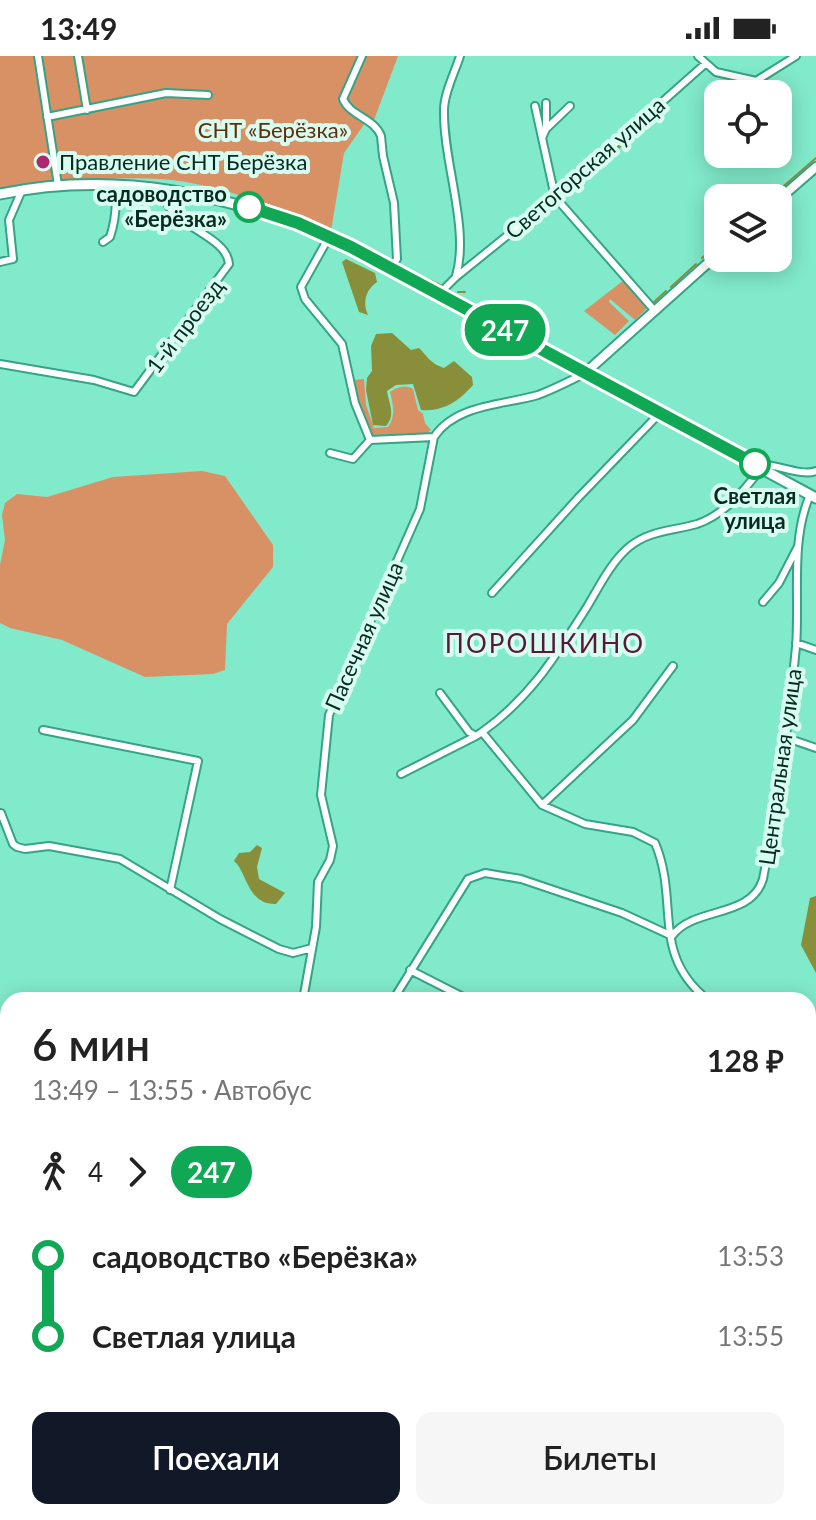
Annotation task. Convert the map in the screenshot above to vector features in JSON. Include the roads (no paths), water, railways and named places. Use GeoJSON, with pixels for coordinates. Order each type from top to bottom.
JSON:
{"type":"FeatureCollection","features":[{"type":"Feature","properties":{"kind":"main road"},"geometry":{"type":"LineString","coordinates":[[0,194],[58,185],[165,189],[225,200],[284,218],[390,269],[813,496]]}},
{"type":"Feature","properties":{"kind":"street"},"geometry":{"type":"LineString","coordinates":[[38,56],[58,185]]}},
{"type":"Feature","properties":{"kind":"street"},"geometry":{"type":"LineString","coordinates":[[78,56],[87,110]]}},
{"type":"Feature","properties":{"kind":"street"},"geometry":{"type":"LineString","coordinates":[[362,56],[343,99],[348,108],[372,123],[381,136],[396,233],[397,259],[390,269]]}},
{"type":"Feature","properties":{"kind":"street"},"geometry":{"type":"LineString","coordinates":[[456,277],[462,246],[450,178],[444,107],[460,56]]}},
{"type":"Feature","properties":{"kind":"street"},"geometry":{"type":"LineString","coordinates":[[698,56],[716,72],[756,81],[796,56]]}},
{"type":"Feature","properties":{"kind":"street","name":"Светогорская улица"},"geometry":{"type":"LineString","coordinates":[[438,295],[555,197],[705,64]]}},
{"type":"Feature","properties":{"kind":"street"},"geometry":{"type":"LineString","coordinates":[[47,117],[166,93],[208,95]]}},
{"type":"Feature","properties":{"kind":"street"},"geometry":{"type":"LineString","coordinates":[[546,103],[546,129]]}},
{"type":"Feature","properties":{"kind":"street"},"geometry":{"type":"LineString","coordinates":[[535,106],[555,197],[655,311]]}},
{"type":"Feature","properties":{"kind":"street"},"geometry":{"type":"LineString","coordinates":[[542,138],[546,129],[570,106]]}},
{"type":"Feature","properties":{"kind":"street"},"geometry":{"type":"LineString","coordinates":[[792,188],[816,167]]}},
{"type":"Feature","properties":{"kind":"street"},"geometry":{"type":"LineString","coordinates":[[103,242],[110,237],[114,225],[117,207],[115,185]]}},
{"type":"Feature","properties":{"kind":"street","name":"1-й проезд"},"geometry":{"type":"LineString","coordinates":[[0,364],[94,380],[134,392],[229,264],[225,251],[173,212],[167,203],[165,189]]}},
{"type":"Feature","properties":{"kind":"street"},"geometry":{"type":"LineString","coordinates":[[0,262],[13,259],[9,220],[22,190]]}},
{"type":"Feature","properties":{"kind":"street"},"geometry":{"type":"LineString","coordinates":[[329,237],[301,287],[305,299],[342,344],[355,403],[370,440]]}},
{"type":"Feature","properties":{"kind":"street"},"geometry":{"type":"LineString","coordinates":[[330,453],[353,459],[370,440],[434,437],[440,429],[471,411],[536,395],[584,374],[704,267]]}},
{"type":"Feature","properties":{"kind":"street"},"geometry":{"type":"LineString","coordinates":[[492,593],[659,414]]}},
{"type":"Feature","properties":{"kind":"street","name":"Пасечная улица"},"geometry":{"type":"LineString","coordinates":[[304,992],[318,909],[318,882],[330,860],[333,846],[321,795],[329,715],[420,509],[434,437]]}},
{"type":"Feature","properties":{"kind":"street"},"geometry":{"type":"LineString","coordinates":[[401,774],[479,734],[506,715],[531,690],[551,663],[609,572],[628,548],[651,534],[700,523],[712,517],[724,509],[758,466],[770,463],[809,474],[816,471]]}},
{"type":"Feature","properties":{"kind":"street","name":"Центральная улица"},"geometry":{"type":"LineString","coordinates":[[672,936],[679,926],[735,907],[760,891],[787,738],[796,643],[799,544],[805,507],[813,496]]}},
{"type":"Feature","properties":{"kind":"street"},"geometry":{"type":"LineString","coordinates":[[763,602],[779,583],[799,544]]}},
{"type":"Feature","properties":{"kind":"street"},"geometry":{"type":"LineString","coordinates":[[796,643],[816,650]]}},
{"type":"Feature","properties":{"kind":"street"},"geometry":{"type":"LineString","coordinates":[[542,805],[633,720],[673,666]]}},
{"type":"Feature","properties":{"kind":"street"},"geometry":{"type":"LineString","coordinates":[[440,693],[469,732],[479,734],[542,805],[585,824],[633,832],[655,843],[664,867],[667,925],[672,936],[675,960],[697,992]]}},
{"type":"Feature","properties":{"kind":"street"},"geometry":{"type":"LineString","coordinates":[[43,730],[198,761],[170,890]]}},
{"type":"Feature","properties":{"kind":"street"},"geometry":{"type":"LineString","coordinates":[[787,738],[816,748]]}},
{"type":"Feature","properties":{"kind":"street"},"geometry":{"type":"LineString","coordinates":[[1,813],[17,847],[49,846],[120,859],[220,919],[279,949],[293,953],[312,948]]}},
{"type":"Feature","properties":{"kind":"street"},"geometry":{"type":"LineString","coordinates":[[398,992],[468,879],[485,873],[521,879],[622,913],[672,936]]}},
{"type":"Feature","properties":{"kind":"street"},"geometry":{"type":"LineString","coordinates":[[410,970],[453,992]]}},
{"type":"Feature","properties":{"kind":"waterway"},"geometry":{"type":"LineString","coordinates":[[573,188],[623,144]]}},
{"type":"Feature","properties":{"kind":"waterway"},"geometry":{"type":"LineString","coordinates":[[786,184],[816,158]]}},
{"type":"Feature","properties":{"kind":"waterway"},"geometry":{"type":"LineString","coordinates":[[568,191],[561,198],[574,215]]}},
{"type":"Feature","properties":{"kind":"waterway"},"geometry":{"type":"LineString","coordinates":[[303,217],[390,261]]}},
{"type":"Feature","properties":{"kind":"waterway"},"geometry":{"type":"LineString","coordinates":[[671,287],[696,264]]}},
{"type":"Feature","properties":{"kind":"waterway"},"geometry":{"type":"LineString","coordinates":[[399,266],[440,285]]}},
{"type":"Feature","properties":{"kind":"waterway"},"geometry":{"type":"LineString","coordinates":[[654,302],[666,291]]}},
{"type":"Feature","properties":{"kind":"waterway"},"geometry":{"type":"LineString","coordinates":[[458,292],[465,292]]}},
{"type":"Feature","properties":{"kind":"place","name":"Правление СНТ Берёзка"},"geometry":{"type":"Point","coordinates":[43,162]}},
{"type":"Feature","properties":{"kind":"place","name":"садоводство «Берёзка»"},"geometry":{"type":"Point","coordinates":[249,207]}},
{"type":"Feature","properties":{"kind":"place","name":"Светлая улица"},"geometry":{"type":"Point","coordinates":[755,464]}},
{"type":"Feature","properties":{"kind":"district","name":"ПОРОШКИНО"},"geometry":{"type":"Point","coordinates":[545,644]}},
{"type":"Feature","properties":{"kind":"park label","name":"СНТ «Берёзка»"},"geometry":{"type":"Point","coordinates":[273,130]}}]}
